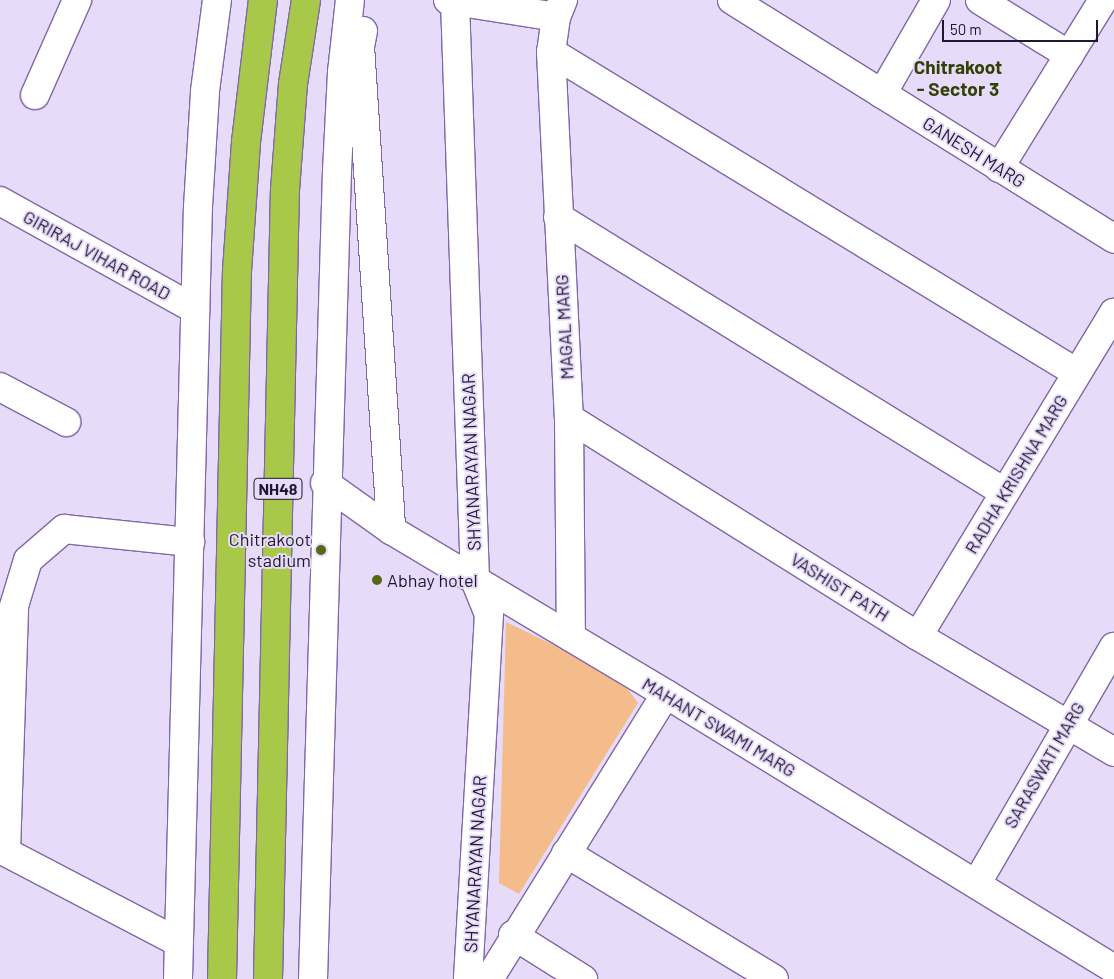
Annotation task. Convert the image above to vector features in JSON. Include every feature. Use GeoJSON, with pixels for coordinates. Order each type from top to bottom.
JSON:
{"type":"FeatureCollection","features":[{"type":"Feature","properties":{"kind":"highway","name":"NH48"},"geometry":{"type":"LineString","coordinates":[[222,979],[237,271],[246,142],[263,0]]}},
{"type":"Feature","properties":{"kind":"highway","name":"NH48"},"geometry":{"type":"LineString","coordinates":[[268,979],[285,190],[293,84],[306,0]]}},
{"type":"Feature","properties":{"kind":"street"},"geometry":{"type":"LineString","coordinates":[[35,95],[77,0]]}},
{"type":"Feature","properties":{"kind":"street"},"geometry":{"type":"LineString","coordinates":[[313,979],[325,483],[342,72],[350,0]]}},
{"type":"Feature","properties":{"kind":"street"},"geometry":{"type":"LineString","coordinates":[[369,0],[360,46],[391,530]]}},
{"type":"Feature","properties":{"kind":"street","name":"GANESH MARG"},"geometry":{"type":"LineString","coordinates":[[732,0],[762,8],[882,94],[1114,239]]}},
{"type":"Feature","properties":{"kind":"street"},"geometry":{"type":"LineString","coordinates":[[882,94],[936,0]]}},
{"type":"Feature","properties":{"kind":"street"},"geometry":{"type":"LineString","coordinates":[[980,0],[1069,55]]}},
{"type":"Feature","properties":{"kind":"street"},"geometry":{"type":"LineString","coordinates":[[999,168],[1103,0]]}},
{"type":"Feature","properties":{"kind":"street"},"geometry":{"type":"LineString","coordinates":[[451,1],[559,8]]}},
{"type":"Feature","properties":{"kind":"street","name":"SHYANARAYAN NAGAR"},"geometry":{"type":"LineString","coordinates":[[451,1],[475,580],[490,614],[468,979]]}},
{"type":"Feature","properties":{"kind":"street"},"geometry":{"type":"LineString","coordinates":[[178,979],[195,309],[209,3]]}},
{"type":"Feature","properties":{"kind":"street","name":"MAGAL MARG"},"geometry":{"type":"LineString","coordinates":[[559,8],[551,52],[569,418],[571,637]]}},
{"type":"Feature","properties":{"kind":"street"},"geometry":{"type":"LineString","coordinates":[[551,52],[1077,373]]}},
{"type":"Feature","properties":{"kind":"street","name":"GIRIRAJ VIHAR ROAD"},"geometry":{"type":"LineString","coordinates":[[0,201],[195,309]]}},
{"type":"Feature","properties":{"kind":"street"},"geometry":{"type":"LineString","coordinates":[[558,217],[1004,492]]}},
{"type":"Feature","properties":{"kind":"street","name":"RADHA KRISHNA MARG"},"geometry":{"type":"LineString","coordinates":[[918,636],[1114,313]]}},
{"type":"Feature","properties":{"kind":"street"},"geometry":{"type":"LineString","coordinates":[[0,387],[66,422]]}},
{"type":"Feature","properties":{"kind":"street","name":"VASHIST PATH"},"geometry":{"type":"LineString","coordinates":[[569,418],[918,636],[1068,722],[1114,752]]}},
{"type":"Feature","properties":{"kind":"street","name":"MAHANT SWAMI MARG"},"geometry":{"type":"LineString","coordinates":[[325,483],[391,530],[666,694],[1114,969]]}},
{"type":"Feature","properties":{"kind":"street"},"geometry":{"type":"LineString","coordinates":[[178,942],[3,851],[14,606],[28,560],[64,529],[190,542]]}},
{"type":"Feature","properties":{"kind":"street","name":"SARASWATI MARG"},"geometry":{"type":"LineString","coordinates":[[977,884],[1068,722],[1114,647]]}},
{"type":"Feature","properties":{"kind":"street"},"geometry":{"type":"LineString","coordinates":[[489,979],[513,935],[666,694]]}},
{"type":"Feature","properties":{"kind":"street"},"geometry":{"type":"LineString","coordinates":[[566,853],[772,979]]}},
{"type":"Feature","properties":{"kind":"street"},"geometry":{"type":"LineString","coordinates":[[513,935],[583,979]]}},
{"type":"Feature","properties":{"kind":"shaded area"},"geometry":{"type":"Polygon","coordinates":[[[506,622],[618,676],[638,703],[519,894],[499,883],[506,622]]]}},
{"type":"Feature","properties":{"kind":"place","name":"Chitrakoot stadium"},"geometry":{"type":"Point","coordinates":[321,550]}},
{"type":"Feature","properties":{"kind":"place","name":"Abhay hotel"},"geometry":{"type":"Point","coordinates":[377,580]}},
{"type":"Feature","properties":{"kind":"district","name":"Chitrakoot - Sector 3"},"geometry":{"type":"Point","coordinates":[958,78]}}]}
